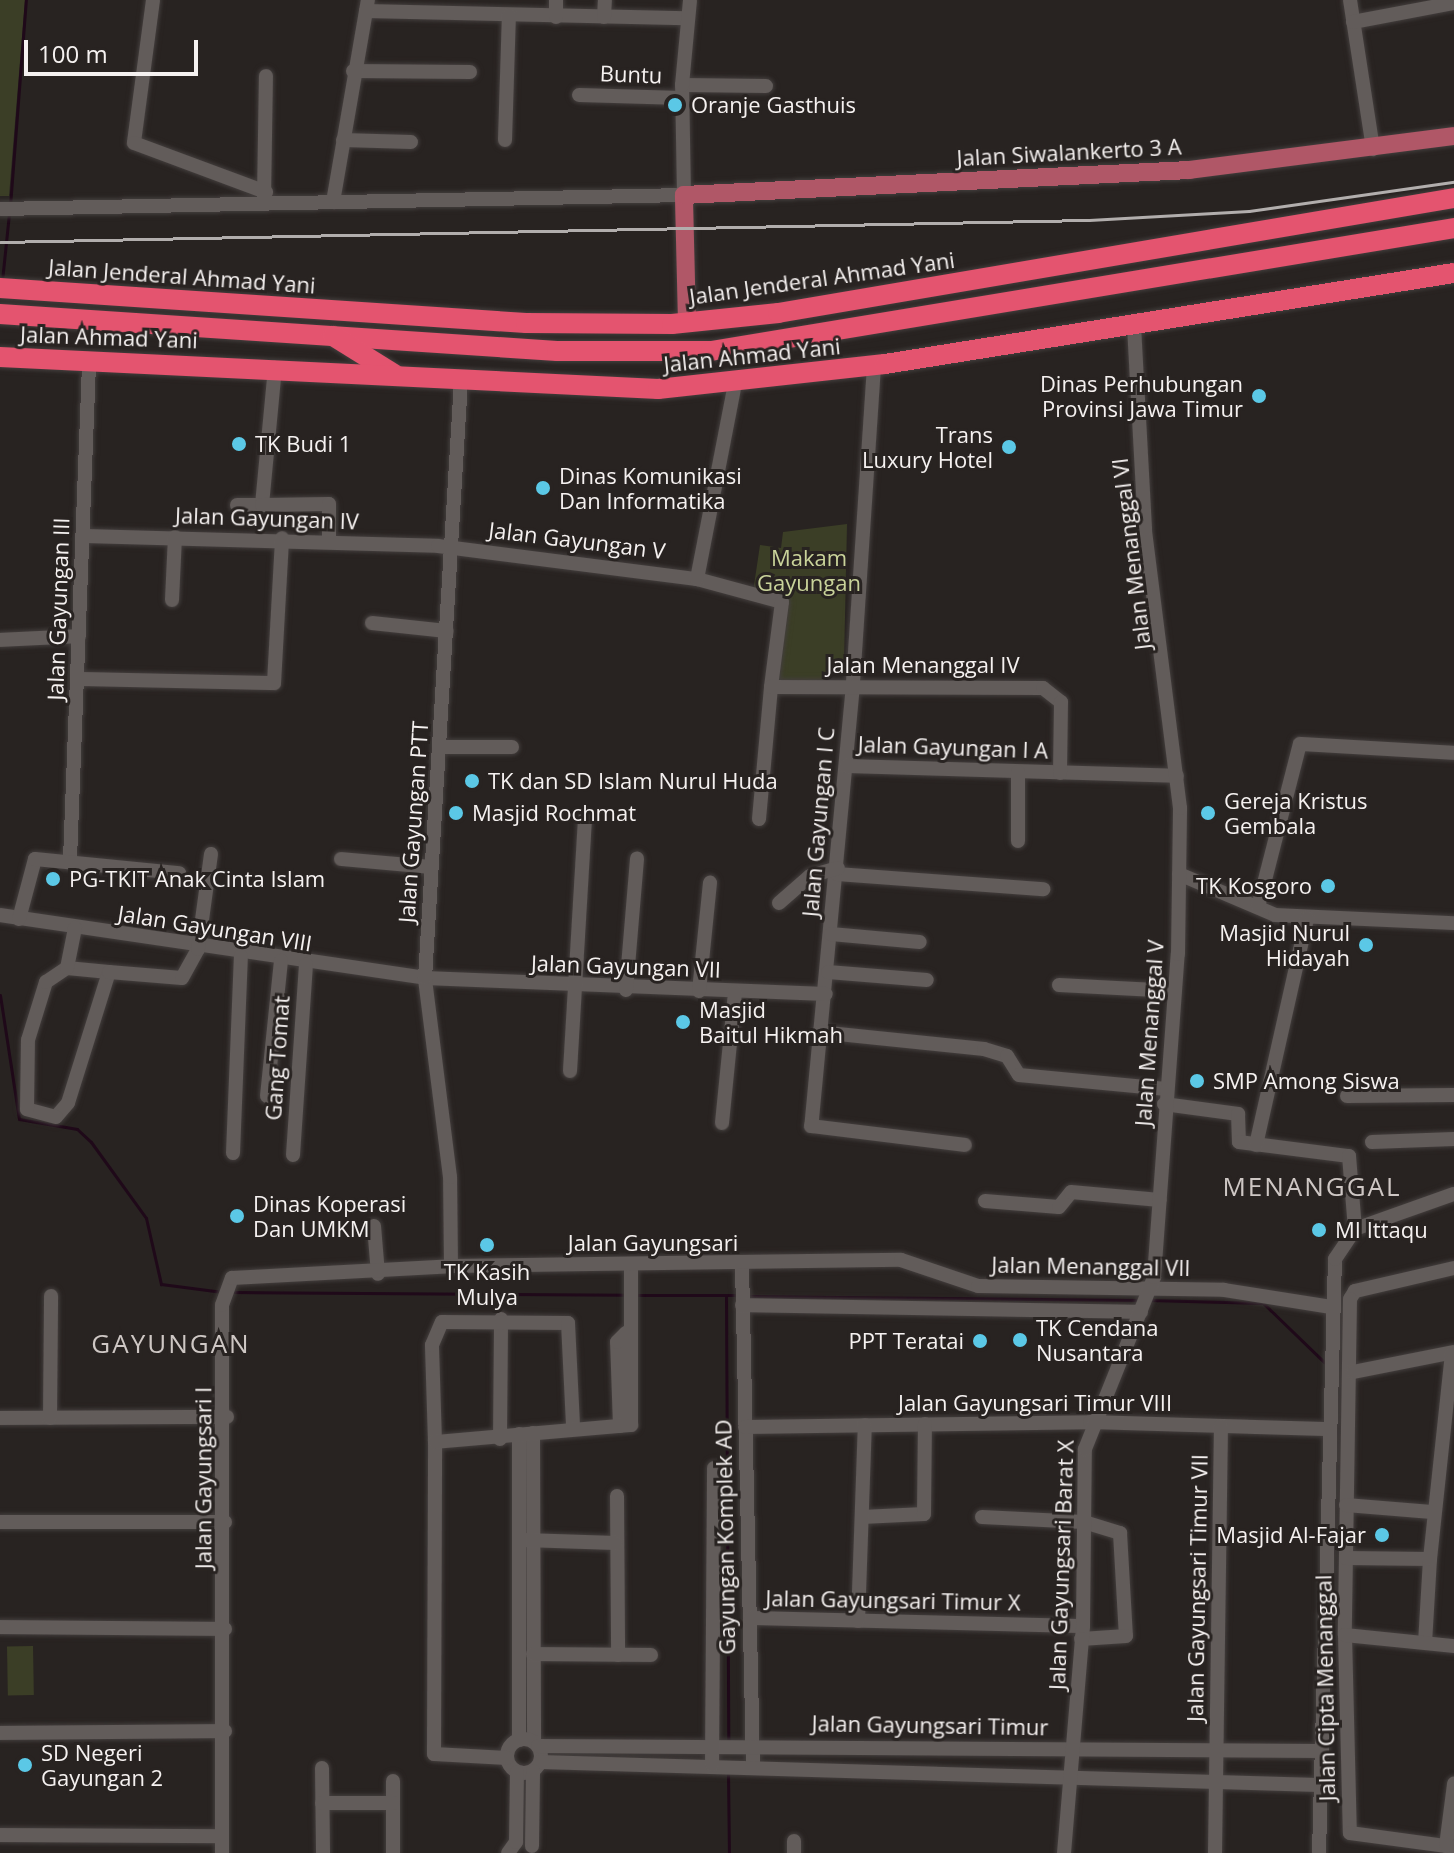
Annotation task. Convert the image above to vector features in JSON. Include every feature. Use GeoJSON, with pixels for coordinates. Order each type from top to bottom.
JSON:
{"type":"FeatureCollection","features":[{"type":"Feature","properties":{"kind":"highway","name":"Jalan Jenderal Ahmad Yani"},"geometry":{"type":"LineString","coordinates":[[0,288],[526,323],[687,322],[778,313],[1454,198]]}},
{"type":"Feature","properties":{"kind":"highway"},"geometry":{"type":"LineString","coordinates":[[0,314],[557,351],[711,351],[1454,228]]}},
{"type":"Feature","properties":{"kind":"highway"},"geometry":{"type":"LineString","coordinates":[[1352,290],[1365,277],[1454,261]]}},
{"type":"Feature","properties":{"kind":"highway","name":"Jalan Ahmad Yani"},"geometry":{"type":"LineString","coordinates":[[2,357],[275,368],[614,389],[735,384],[1134,326],[1454,273]]}},
{"type":"Feature","properties":{"kind":"highway"},"geometry":{"type":"LineString","coordinates":[[329,334],[397,376]]}},
{"type":"Feature","properties":{"kind":"main road","name":"Jalan Siwalankerto 3 A"},"geometry":{"type":"LineString","coordinates":[[684,195],[1091,177],[1373,149],[1454,136]]}},
{"type":"Feature","properties":{"kind":"main road"},"geometry":{"type":"LineString","coordinates":[[684,195],[687,322]]}},
{"type":"Feature","properties":{"kind":"street"},"geometry":{"type":"LineString","coordinates":[[153,0],[134,143],[265,198]]}},
{"type":"Feature","properties":{"kind":"street"},"geometry":{"type":"LineString","coordinates":[[556,0],[556,17]]}},
{"type":"Feature","properties":{"kind":"street"},"geometry":{"type":"LineString","coordinates":[[604,17],[605,0]]}},
{"type":"Feature","properties":{"kind":"street"},"geometry":{"type":"LineString","coordinates":[[0,209],[265,198],[333,202],[684,195],[682,91],[686,18],[690,0]]}},
{"type":"Feature","properties":{"kind":"street"},"geometry":{"type":"LineString","coordinates":[[1350,0],[1373,149]]}},
{"type":"Feature","properties":{"kind":"street"},"geometry":{"type":"LineString","coordinates":[[1353,22],[1454,3]]}},
{"type":"Feature","properties":{"kind":"street"},"geometry":{"type":"LineString","coordinates":[[333,202],[353,71],[367,5],[556,17],[686,18]]}},
{"type":"Feature","properties":{"kind":"street"},"geometry":{"type":"LineString","coordinates":[[505,140],[509,15]]}},
{"type":"Feature","properties":{"kind":"street"},"geometry":{"type":"LineString","coordinates":[[353,71],[470,72]]}},
{"type":"Feature","properties":{"kind":"street"},"geometry":{"type":"LineString","coordinates":[[265,198],[266,76]]}},
{"type":"Feature","properties":{"kind":"street","name":"Buntu"},"geometry":{"type":"LineString","coordinates":[[579,95],[766,86]]}},
{"type":"Feature","properties":{"kind":"street"},"geometry":{"type":"LineString","coordinates":[[343,140],[411,142]]}},
{"type":"Feature","properties":{"kind":"street","name":"Jalan Menanggal VI"},"geometry":{"type":"LineString","coordinates":[[1134,326],[1145,529],[1177,776]]}},
{"type":"Feature","properties":{"kind":"street","name":"Jalan Gayungan III"},"geometry":{"type":"LineString","coordinates":[[70,859],[89,360]]}},
{"type":"Feature","properties":{"kind":"street","name":"Jalan Gayungan I C"},"geometry":{"type":"LineString","coordinates":[[874,366],[853,685],[812,1128],[965,1145]]}},
{"type":"Feature","properties":{"kind":"street"},"geometry":{"type":"LineString","coordinates":[[262,505],[275,368]]}},
{"type":"Feature","properties":{"kind":"street","name":"Jalan Gayungan PTT"},"geometry":{"type":"LineString","coordinates":[[451,1266],[452,1192],[425,978],[430,867],[442,747],[461,380]]}},
{"type":"Feature","properties":{"kind":"street"},"geometry":{"type":"LineString","coordinates":[[697,579],[735,384]]}},
{"type":"Feature","properties":{"kind":"street"},"geometry":{"type":"LineString","coordinates":[[237,505],[329,504],[329,541]]}},
{"type":"Feature","properties":{"kind":"street","name":"Jalan Gayungan IV"},"geometry":{"type":"LineString","coordinates":[[83,536],[282,538],[450,547]]}},
{"type":"Feature","properties":{"kind":"street"},"geometry":{"type":"LineString","coordinates":[[172,600],[175,537]]}},
{"type":"Feature","properties":{"kind":"street"},"geometry":{"type":"LineString","coordinates":[[77,679],[274,683],[282,538]]}},
{"type":"Feature","properties":{"kind":"street","name":"Jalan Gayungan V"},"geometry":{"type":"LineString","coordinates":[[450,547],[697,579],[782,602],[771,687]]}},
{"type":"Feature","properties":{"kind":"street"},"geometry":{"type":"LineString","coordinates":[[372,623],[447,631]]}},
{"type":"Feature","properties":{"kind":"street"},"geometry":{"type":"LineString","coordinates":[[0,640],[79,636]]}},
{"type":"Feature","properties":{"kind":"street"},"geometry":{"type":"LineString","coordinates":[[759,819],[771,687]]}},
{"type":"Feature","properties":{"kind":"street","name":"Jalan Menanggal IV"},"geometry":{"type":"LineString","coordinates":[[771,687],[1043,688],[1061,702],[1060,773]]}},
{"type":"Feature","properties":{"kind":"street"},"geometry":{"type":"LineString","coordinates":[[1258,907],[1300,744],[1454,753]]}},
{"type":"Feature","properties":{"kind":"street"},"geometry":{"type":"LineString","coordinates":[[442,747],[512,747]]}},
{"type":"Feature","properties":{"kind":"street","name":"Jalan Gayungan I A"},"geometry":{"type":"LineString","coordinates":[[846,766],[1060,773]]}},
{"type":"Feature","properties":{"kind":"street"},"geometry":{"type":"LineString","coordinates":[[1018,772],[1018,841]]}},
{"type":"Feature","properties":{"kind":"street"},"geometry":{"type":"LineString","coordinates":[[1060,773],[1177,776]]}},
{"type":"Feature","properties":{"kind":"street","name":"Jalan Menanggal V"},"geometry":{"type":"LineString","coordinates":[[1147,1300],[1160,1200],[1165,1096],[1175,991],[1179,874],[1177,776]]}},
{"type":"Feature","properties":{"kind":"street"},"geometry":{"type":"LineString","coordinates":[[570,1071],[579,987],[585,819]]}},
{"type":"Feature","properties":{"kind":"street"},"geometry":{"type":"LineString","coordinates":[[109,972],[68,1103],[56,1117],[27,1109],[28,1040],[46,982],[67,968],[109,972],[179,979],[198,949],[211,854]]}},
{"type":"Feature","properties":{"kind":"street"},"geometry":{"type":"LineString","coordinates":[[626,990],[637,858]]}},
{"type":"Feature","properties":{"kind":"street"},"geometry":{"type":"LineString","coordinates":[[19,919],[31,861],[70,859],[179,873]]}},
{"type":"Feature","properties":{"kind":"street"},"geometry":{"type":"LineString","coordinates":[[341,859],[430,867]]}},
{"type":"Feature","properties":{"kind":"street"},"geometry":{"type":"LineString","coordinates":[[779,903],[810,876],[837,871],[1043,889]]}},
{"type":"Feature","properties":{"kind":"street"},"geometry":{"type":"LineString","coordinates":[[1179,874],[1258,907],[1307,918],[1454,923]]}},
{"type":"Feature","properties":{"kind":"street"},"geometry":{"type":"LineString","coordinates":[[699,991],[710,883]]}},
{"type":"Feature","properties":{"kind":"street","name":"Jalan Gayungan VIII"},"geometry":{"type":"LineString","coordinates":[[0,915],[241,956],[425,978]]}},
{"type":"Feature","properties":{"kind":"street"},"geometry":{"type":"LineString","coordinates":[[1256,1145],[1307,918]]}},
{"type":"Feature","properties":{"kind":"street"},"geometry":{"type":"LineString","coordinates":[[67,968],[75,928]]}},
{"type":"Feature","properties":{"kind":"street"},"geometry":{"type":"LineString","coordinates":[[831,934],[920,942]]}},
{"type":"Feature","properties":{"kind":"street"},"geometry":{"type":"LineString","coordinates":[[233,1153],[241,956]]}},
{"type":"Feature","properties":{"kind":"street"},"geometry":{"type":"LineString","coordinates":[[267,1096],[281,961]]}},
{"type":"Feature","properties":{"kind":"street","name":"Gang Tomat"},"geometry":{"type":"LineString","coordinates":[[293,1155],[306,964]]}},
{"type":"Feature","properties":{"kind":"street"},"geometry":{"type":"LineString","coordinates":[[828,972],[927,980]]}},
{"type":"Feature","properties":{"kind":"street","name":"Jalan Gayungan VII"},"geometry":{"type":"LineString","coordinates":[[425,978],[626,990],[826,994]]}},
{"type":"Feature","properties":{"kind":"street"},"geometry":{"type":"LineString","coordinates":[[1059,985],[1175,991]]}},
{"type":"Feature","properties":{"kind":"street"},"geometry":{"type":"LineString","coordinates":[[722,1123],[735,992]]}},
{"type":"Feature","properties":{"kind":"street"},"geometry":{"type":"LineString","coordinates":[[819,1032],[984,1049],[1007,1056],[1019,1075],[1165,1096],[1238,1114],[1237,1141],[1349,1156],[1355,1229]]}},
{"type":"Feature","properties":{"kind":"street"},"geometry":{"type":"LineString","coordinates":[[1347,1096],[1454,1095]]}},
{"type":"Feature","properties":{"kind":"street"},"geometry":{"type":"LineString","coordinates":[[1372,1142],[1454,1139]]}},
{"type":"Feature","properties":{"kind":"street"},"geometry":{"type":"LineString","coordinates":[[985,1201],[1059,1207],[1071,1192],[1160,1200]]}},
{"type":"Feature","properties":{"kind":"street"},"geometry":{"type":"LineString","coordinates":[[1319,1853],[1325,1429],[1331,1307],[1340,1243],[1355,1229],[1454,1194]]}},
{"type":"Feature","properties":{"kind":"street"},"geometry":{"type":"LineString","coordinates":[[374,1226],[378,1274]]}},
{"type":"Feature","properties":{"kind":"street","name":"Jalan Menanggal VII"},"geometry":{"type":"LineString","coordinates":[[855,1261],[911,1260],[978,1286],[1147,1300],[1224,1290],[1331,1307]]}},
{"type":"Feature","properties":{"kind":"street","name":"Jalan Gayungsari"},"geometry":{"type":"LineString","coordinates":[[451,1266],[632,1273],[742,1272],[855,1261]]}},
{"type":"Feature","properties":{"kind":"street","name":"Jalan Gayungsari I"},"geometry":{"type":"LineString","coordinates":[[222,1853],[227,1417],[223,1288],[241,1275],[378,1274],[451,1266]]}},
{"type":"Feature","properties":{"kind":"street","name":"Jalan Cipta Menanggal"},"geometry":{"type":"LineString","coordinates":[[1450,1846],[1355,1839],[1349,1829],[1345,1635],[1346,1505],[1353,1372],[1351,1294],[1454,1268]]}},
{"type":"Feature","properties":{"kind":"street","name":"Gayungan Komplek AD"},"geometry":{"type":"LineString","coordinates":[[742,1272],[750,1618],[748,1767]]}},
{"type":"Feature","properties":{"kind":"street"},"geometry":{"type":"LineString","coordinates":[[435,1442],[500,1439],[573,1427],[631,1425],[626,1333],[632,1306],[632,1273]]}},
{"type":"Feature","properties":{"kind":"street"},"geometry":{"type":"LineString","coordinates":[[50,1418],[51,1296]]}},
{"type":"Feature","properties":{"kind":"street"},"geometry":{"type":"LineString","coordinates":[[742,1302],[1147,1300]]}},
{"type":"Feature","properties":{"kind":"street","name":"Jalan Gayungsari Barat X"},"geometry":{"type":"LineString","coordinates":[[1064,1853],[1082,1632],[1090,1422],[1147,1300]]}},
{"type":"Feature","properties":{"kind":"street"},"geometry":{"type":"LineString","coordinates":[[530,1743],[507,1758],[434,1754],[433,1329],[501,1319],[568,1323],[573,1427]]}},
{"type":"Feature","properties":{"kind":"street"},"geometry":{"type":"LineString","coordinates":[[500,1439],[501,1319]]}},
{"type":"Feature","properties":{"kind":"street"},"geometry":{"type":"LineString","coordinates":[[1353,1372],[1453,1352],[1449,1421],[1432,1512],[1425,1643]]}},
{"type":"Feature","properties":{"kind":"street"},"geometry":{"type":"LineString","coordinates":[[0,1418],[227,1417]]}},
{"type":"Feature","properties":{"kind":"street","name":"Jalan Gayungsari Timur VIII"},"geometry":{"type":"LineString","coordinates":[[745,1427],[1090,1422],[1325,1429]]}},
{"type":"Feature","properties":{"kind":"street"},"geometry":{"type":"LineString","coordinates":[[862,1517],[924,1514],[925,1424]]}},
{"type":"Feature","properties":{"kind":"street"},"geometry":{"type":"LineString","coordinates":[[858,1621],[865,1425]]}},
{"type":"Feature","properties":{"kind":"street","name":"Jalan Gayungsari Timur VII"},"geometry":{"type":"LineString","coordinates":[[1215,1853],[1221,1426]]}},
{"type":"Feature","properties":{"kind":"street"},"geometry":{"type":"LineString","coordinates":[[507,1758],[517,1772],[512,1848],[534,1850],[537,1767],[530,1743],[526,1434]]}},
{"type":"Feature","properties":{"kind":"street"},"geometry":{"type":"LineString","coordinates":[[714,1468],[716,1766]]}},
{"type":"Feature","properties":{"kind":"street"},"geometry":{"type":"LineString","coordinates":[[617,1496],[618,1655]]}},
{"type":"Feature","properties":{"kind":"street"},"geometry":{"type":"LineString","coordinates":[[1346,1505],[1432,1512]]}},
{"type":"Feature","properties":{"kind":"street"},"geometry":{"type":"LineString","coordinates":[[982,1517],[1084,1522]]}},
{"type":"Feature","properties":{"kind":"street"},"geometry":{"type":"LineString","coordinates":[[0,1522],[225,1522]]}},
{"type":"Feature","properties":{"kind":"street","name":"Jalan Gayungsari Timur X"},"geometry":{"type":"LineString","coordinates":[[750,1618],[1126,1636],[1124,1539],[1084,1522]]}},
{"type":"Feature","properties":{"kind":"street"},"geometry":{"type":"LineString","coordinates":[[526,1540],[616,1543]]}},
{"type":"Feature","properties":{"kind":"street"},"geometry":{"type":"LineString","coordinates":[[526,1540],[533,1654],[530,1743]]}},
{"type":"Feature","properties":{"kind":"street"},"geometry":{"type":"LineString","coordinates":[[1346,1558],[1430,1559]]}},
{"type":"Feature","properties":{"kind":"street"},"geometry":{"type":"LineString","coordinates":[[0,1627],[225,1629]]}},
{"type":"Feature","properties":{"kind":"street"},"geometry":{"type":"LineString","coordinates":[[1345,1635],[1454,1646]]}},
{"type":"Feature","properties":{"kind":"street"},"geometry":{"type":"LineString","coordinates":[[533,1654],[651,1655]]}},
{"type":"Feature","properties":{"kind":"street"},"geometry":{"type":"LineString","coordinates":[[0,1733],[225,1731]]}},
{"type":"Feature","properties":{"kind":"street","name":"Jalan Gayungsari Timur"},"geometry":{"type":"LineString","coordinates":[[530,1743],[1321,1751]]}},
{"type":"Feature","properties":{"kind":"street","name":"Jalan Gayungsari Timur"},"geometry":{"type":"LineString","coordinates":[[517,1772],[537,1767],[716,1766],[1319,1785]]}},
{"type":"Feature","properties":{"kind":"street"},"geometry":{"type":"LineString","coordinates":[[322,1768],[323,1853]]}},
{"type":"Feature","properties":{"kind":"street"},"geometry":{"type":"LineString","coordinates":[[393,1781],[393,1853]]}},
{"type":"Feature","properties":{"kind":"street"},"geometry":{"type":"LineString","coordinates":[[1450,1846],[1454,1784]]}},
{"type":"Feature","properties":{"kind":"street"},"geometry":{"type":"LineString","coordinates":[[322,1803],[393,1803]]}},
{"type":"Feature","properties":{"kind":"street"},"geometry":{"type":"LineString","coordinates":[[0,1835],[222,1836]]}},
{"type":"Feature","properties":{"kind":"green space"},"geometry":{"type":"Polygon","coordinates":[[[0,0],[25,0],[9,196],[0,196],[0,0]]]}},
{"type":"Feature","properties":{"kind":"green space","name":"Makam Gayungan"},"geometry":{"type":"Polygon","coordinates":[[[847,524],[844,663],[829,665],[826,682],[775,683],[787,599],[753,592],[760,545],[781,548],[783,532],[847,524]]]}},
{"type":"Feature","properties":{"kind":"green space"},"geometry":{"type":"Polygon","coordinates":[[[7,1646],[33,1646],[34,1695],[8,1695],[7,1646]]]}},
{"type":"Feature","properties":{"kind":"waterway"},"geometry":{"type":"LineString","coordinates":[[10,206],[26,0]]}},
{"type":"Feature","properties":{"kind":"waterway"},"geometry":{"type":"LineString","coordinates":[[2,281],[9,213]]}},
{"type":"Feature","properties":{"kind":"waterway"},"geometry":{"type":"LineString","coordinates":[[0,995],[19,1119],[77,1129],[91,1142],[146,1218],[161,1284],[222,1292]]}},
{"type":"Feature","properties":{"kind":"waterway"},"geometry":{"type":"LineString","coordinates":[[234,1292],[626,1295]]}},
{"type":"Feature","properties":{"kind":"waterway"},"geometry":{"type":"LineString","coordinates":[[634,1295],[738,1295]]}},
{"type":"Feature","properties":{"kind":"waterway"},"geometry":{"type":"LineString","coordinates":[[746,1296],[1138,1300]]}},
{"type":"Feature","properties":{"kind":"waterway"},"geometry":{"type":"LineString","coordinates":[[726,1297],[728,1741]]}},
{"type":"Feature","properties":{"kind":"waterway"},"geometry":{"type":"LineString","coordinates":[[1150,1300],[1263,1303],[1324,1362]]}},
{"type":"Feature","properties":{"kind":"waterway"},"geometry":{"type":"LineString","coordinates":[[728,1773],[729,1853]]}},
{"type":"Feature","properties":{"kind":"railway"},"geometry":{"type":"LineString","coordinates":[[0,242],[1089,220],[1249,211],[1454,182]]}},
{"type":"Feature","properties":{"kind":"place","name":"Oranje Gasthuis"},"geometry":{"type":"Point","coordinates":[675,105]}},
{"type":"Feature","properties":{"kind":"place","name":"Dinas Perhubungan Provinsi Jawa Timur"},"geometry":{"type":"Point","coordinates":[1259,396]}},
{"type":"Feature","properties":{"kind":"place","name":"TK Budi 1"},"geometry":{"type":"Point","coordinates":[239,444]}},
{"type":"Feature","properties":{"kind":"place","name":"Trans Luxury Hotel"},"geometry":{"type":"Point","coordinates":[1009,447]}},
{"type":"Feature","properties":{"kind":"place","name":"Dinas Komunikasi Dan Informatika"},"geometry":{"type":"Point","coordinates":[543,488]}},
{"type":"Feature","properties":{"kind":"place","name":"TK dan SD Islam Nurul Huda"},"geometry":{"type":"Point","coordinates":[472,781]}},
{"type":"Feature","properties":{"kind":"place","name":"Masjid Rochmat"},"geometry":{"type":"Point","coordinates":[456,813]}},
{"type":"Feature","properties":{"kind":"place","name":"Gereja Kristus Gembala"},"geometry":{"type":"Point","coordinates":[1208,813]}},
{"type":"Feature","properties":{"kind":"place","name":"PG-TKIT Anak Cinta Islam"},"geometry":{"type":"Point","coordinates":[53,879]}},
{"type":"Feature","properties":{"kind":"place","name":"TK Kosgoro"},"geometry":{"type":"Point","coordinates":[1328,886]}},
{"type":"Feature","properties":{"kind":"place","name":"Masjid Nurul Hidayah"},"geometry":{"type":"Point","coordinates":[1366,945]}},
{"type":"Feature","properties":{"kind":"place","name":"Masjid Baitul Hikmah"},"geometry":{"type":"Point","coordinates":[683,1022]}},
{"type":"Feature","properties":{"kind":"place","name":"SMP Among Siswa"},"geometry":{"type":"Point","coordinates":[1197,1081]}},
{"type":"Feature","properties":{"kind":"place","name":"Dinas Koperasi Dan UMKM"},"geometry":{"type":"Point","coordinates":[237,1216]}},
{"type":"Feature","properties":{"kind":"place","name":"MI Ittaqu"},"geometry":{"type":"Point","coordinates":[1319,1230]}},
{"type":"Feature","properties":{"kind":"place","name":"TK Kasih Mulya"},"geometry":{"type":"Point","coordinates":[487,1245]}},
{"type":"Feature","properties":{"kind":"place","name":"TK Cendana Nusantara"},"geometry":{"type":"Point","coordinates":[1020,1340]}},
{"type":"Feature","properties":{"kind":"place","name":"PPT Teratai"},"geometry":{"type":"Point","coordinates":[980,1341]}},
{"type":"Feature","properties":{"kind":"place","name":"Masjid Al-Fajar"},"geometry":{"type":"Point","coordinates":[1382,1535]}},
{"type":"Feature","properties":{"kind":"place","name":"SD Negeri Gayungan 2"},"geometry":{"type":"Point","coordinates":[25,1765]}},
{"type":"Feature","properties":{"kind":"district","name":"MENANGGAL"},"geometry":{"type":"Point","coordinates":[1312,1187]}},
{"type":"Feature","properties":{"kind":"district","name":"GAYUNGAN"},"geometry":{"type":"Point","coordinates":[171,1344]}}]}
